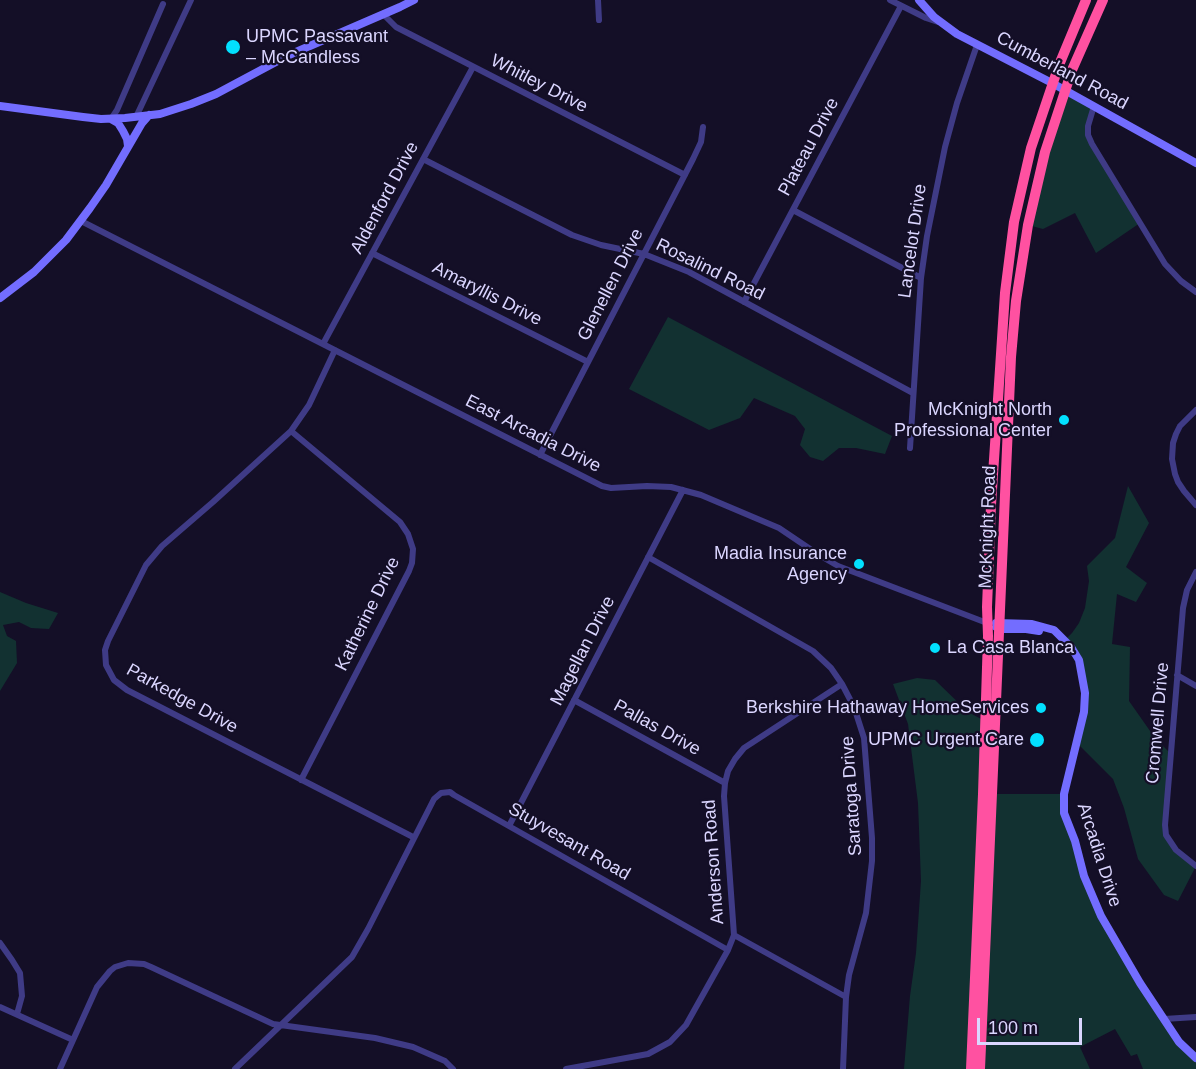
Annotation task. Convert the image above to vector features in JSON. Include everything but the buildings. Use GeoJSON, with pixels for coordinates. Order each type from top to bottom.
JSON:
{"type":"FeatureCollection","features":[{"type":"Feature","properties":{"kind":"highway","name":"McKnight Road"},"geometry":{"type":"LineString","coordinates":[[971,1069],[983,794],[987,607],[1002,318],[1010,246],[1031,148],[1052,83],[1086,0]]}},
{"type":"Feature","properties":{"kind":"highway","name":"McKnight Road"},"geometry":{"type":"LineString","coordinates":[[980,1069],[1011,357],[1016,301],[1023,250],[1045,152],[1065,91],[1103,0]]}},
{"type":"Feature","properties":{"kind":"street"},"geometry":{"type":"LineString","coordinates":[[136,117],[191,0]]}},
{"type":"Feature","properties":{"kind":"street"},"geometry":{"type":"LineString","coordinates":[[0,106],[111,119],[160,114],[204,99],[289,55],[414,0]]}},
{"type":"Feature","properties":{"kind":"street"},"geometry":{"type":"LineString","coordinates":[[598,0],[599,21]]}},
{"type":"Feature","properties":{"kind":"street"},"geometry":{"type":"LineString","coordinates":[[890,0],[926,18],[942,23]]}},
{"type":"Feature","properties":{"kind":"street","name":"Cumberland Road"},"geometry":{"type":"LineString","coordinates":[[919,0],[927,5],[942,23],[976,45],[1052,83],[1196,163]]}},
{"type":"Feature","properties":{"kind":"street"},"geometry":{"type":"LineString","coordinates":[[111,119],[163,4]]}},
{"type":"Feature","properties":{"kind":"street","name":"Plateau Drive"},"geometry":{"type":"LineString","coordinates":[[744,302],[901,6]]}},
{"type":"Feature","properties":{"kind":"street","name":"Whitley Drive"},"geometry":{"type":"LineString","coordinates":[[384,15],[396,27],[685,175]]}},
{"type":"Feature","properties":{"kind":"street","name":"Lancelot Drive"},"geometry":{"type":"LineString","coordinates":[[910,448],[921,278],[930,216],[942,158],[976,45]]}},
{"type":"Feature","properties":{"kind":"street","name":"Aldenford Drive"},"geometry":{"type":"LineString","coordinates":[[323,344],[473,67]]}},
{"type":"Feature","properties":{"kind":"street"},"geometry":{"type":"LineString","coordinates":[[1094,106],[1088,126],[1088,135],[1092,144],[1165,264],[1181,281],[1196,292]]}},
{"type":"Feature","properties":{"kind":"street"},"geometry":{"type":"LineString","coordinates":[[0,298],[34,272],[81,221],[106,185],[148,115]]}},
{"type":"Feature","properties":{"kind":"street"},"geometry":{"type":"LineString","coordinates":[[111,119],[123,131],[128,147]]}},
{"type":"Feature","properties":{"kind":"street","name":"Glenellen Drive"},"geometry":{"type":"LineString","coordinates":[[540,455],[685,175],[700,142],[703,127]]}},
{"type":"Feature","properties":{"kind":"street","name":"Rosalind Road"},"geometry":{"type":"LineString","coordinates":[[423,159],[572,235],[601,245],[644,254],[689,272],[913,393]]}},
{"type":"Feature","properties":{"kind":"street"},"geometry":{"type":"LineString","coordinates":[[793,210],[921,278]]}},
{"type":"Feature","properties":{"kind":"street","name":"East Arcadia Drive"},"geometry":{"type":"LineString","coordinates":[[81,221],[602,486],[611,488],[671,487],[701,495],[770,523],[838,566],[987,623]]}},
{"type":"Feature","properties":{"kind":"street","name":"Amaryllis Drive"},"geometry":{"type":"LineString","coordinates":[[372,253],[588,362]]}},
{"type":"Feature","properties":{"kind":"street","name":"Parkedge Drive"},"geometry":{"type":"LineString","coordinates":[[335,350],[309,405],[291,431],[154,554],[137,580],[111,633],[105,650],[106,664],[114,680],[122,687],[413,837]]}},
{"type":"Feature","properties":{"kind":"street"},"geometry":{"type":"LineString","coordinates":[[1196,410],[1180,426],[1176,434],[1172,459],[1178,482],[1196,505]]}},
{"type":"Feature","properties":{"kind":"street","name":"Katherine Drive"},"geometry":{"type":"LineString","coordinates":[[291,431],[400,522],[408,534],[413,549],[409,571],[302,780]]}},
{"type":"Feature","properties":{"kind":"street","name":"Magellan Drive"},"geometry":{"type":"LineString","coordinates":[[509,826],[683,490]]}},
{"type":"Feature","properties":{"kind":"street","name":"Saratoga Drive"},"geometry":{"type":"LineString","coordinates":[[648,557],[809,648],[825,662],[843,684],[855,707],[864,738],[872,861],[866,913],[849,975],[843,1069]]}},
{"type":"Feature","properties":{"kind":"street","name":"Cromwell Drive"},"geometry":{"type":"LineString","coordinates":[[1196,572],[1187,590],[1183,608],[1165,825],[1166,835],[1176,850],[1196,866]]}},
{"type":"Feature","properties":{"kind":"street","name":"Arcadia Drive"},"geometry":{"type":"LineString","coordinates":[[987,623],[1042,632],[1065,640],[1079,660],[1085,693],[1084,712],[1064,794],[1064,813],[1075,841],[1084,876],[1101,916],[1140,983],[1179,1042],[1196,1058]]}},
{"type":"Feature","properties":{"kind":"street"},"geometry":{"type":"LineString","coordinates":[[1177,675],[1196,686]]}},
{"type":"Feature","properties":{"kind":"street","name":"Anderson Road"},"geometry":{"type":"LineString","coordinates":[[566,1069],[640,1056],[670,1042],[686,1025],[734,935],[724,796],[725,783],[731,765],[744,748],[843,684]]}},
{"type":"Feature","properties":{"kind":"street","name":"Pallas Drive"},"geometry":{"type":"LineString","coordinates":[[574,700],[725,783]]}},
{"type":"Feature","properties":{"kind":"street","name":"Stuyvesant Road"},"geometry":{"type":"LineString","coordinates":[[235,1069],[357,950],[434,798],[445,792],[728,950]]}},
{"type":"Feature","properties":{"kind":"street"},"geometry":{"type":"LineString","coordinates":[[734,935],[846,997]]}},
{"type":"Feature","properties":{"kind":"street"},"geometry":{"type":"LineString","coordinates":[[0,943],[20,973],[22,996],[17,1014]]}},
{"type":"Feature","properties":{"kind":"street"},"geometry":{"type":"LineString","coordinates":[[60,1069],[97,987],[115,967],[128,963],[144,964],[266,1022],[280,1026],[375,1038],[413,1047],[445,1061],[453,1069]]}},
{"type":"Feature","properties":{"kind":"street"},"geometry":{"type":"LineString","coordinates":[[0,1007],[73,1040]]}},
{"type":"Feature","properties":{"kind":"street"},"geometry":{"type":"LineString","coordinates":[[1164,1019],[1196,1017]]}},
{"type":"Feature","properties":{"kind":"green space"},"geometry":{"type":"Polygon","coordinates":[[[1065,91],[1094,106],[1088,135],[1140,223],[1096,253],[1075,213],[1043,229],[1028,225],[1065,91]]]}},
{"type":"Feature","properties":{"kind":"green space"},"geometry":{"type":"Polygon","coordinates":[[[668,317],[892,436],[885,454],[856,448],[839,448],[823,461],[810,457],[800,445],[805,429],[795,416],[754,398],[740,418],[709,430],[629,389],[668,317]]]}},
{"type":"Feature","properties":{"kind":"green space"},"geometry":{"type":"Polygon","coordinates":[[[1128,486],[1149,523],[1126,567],[1147,583],[1136,602],[1117,594],[1112,644],[1130,647],[1129,701],[1155,738],[1170,753],[1165,817],[1170,843],[1196,866],[1178,901],[1164,895],[1138,859],[1124,808],[1113,779],[1078,744],[1082,726],[1082,676],[1065,640],[1079,623],[1085,608],[1089,581],[1087,566],[1115,538],[1128,486]]]}},
{"type":"Feature","properties":{"kind":"green space"},"geometry":{"type":"Polygon","coordinates":[[[0,592],[58,613],[49,629],[31,628],[19,622],[3,625],[7,636],[16,641],[17,663],[0,691],[0,592]]]}},
{"type":"Feature","properties":{"kind":"green space"},"geometry":{"type":"Polygon","coordinates":[[[917,678],[935,680],[968,712],[985,721],[971,1069],[904,1069],[921,881],[918,803],[908,724],[893,684],[917,678]]]}},
{"type":"Feature","properties":{"kind":"green space"},"geometry":{"type":"Polygon","coordinates":[[[992,794],[1064,794],[1063,802],[1085,876],[1140,983],[1196,1058],[1196,1069],[1143,1069],[1137,1054],[1131,1056],[1115,1029],[1080,1047],[1090,1069],[980,1069],[992,794]]]}},
{"type":"Feature","properties":{"kind":"place","name":"UPMC Passavant – McCandless"},"geometry":{"type":"Point","coordinates":[233,47]}},
{"type":"Feature","properties":{"kind":"place","name":"McKnight North Professional Center"},"geometry":{"type":"Point","coordinates":[1064,420]}},
{"type":"Feature","properties":{"kind":"place","name":"Madia Insurance Agency"},"geometry":{"type":"Point","coordinates":[859,564]}},
{"type":"Feature","properties":{"kind":"place","name":"La Casa Blanca"},"geometry":{"type":"Point","coordinates":[935,648]}},
{"type":"Feature","properties":{"kind":"place","name":"Berkshire Hathaway HomeServices"},"geometry":{"type":"Point","coordinates":[1041,708]}},
{"type":"Feature","properties":{"kind":"place","name":"UPMC Urgent Care"},"geometry":{"type":"Point","coordinates":[1037,740]}}]}
